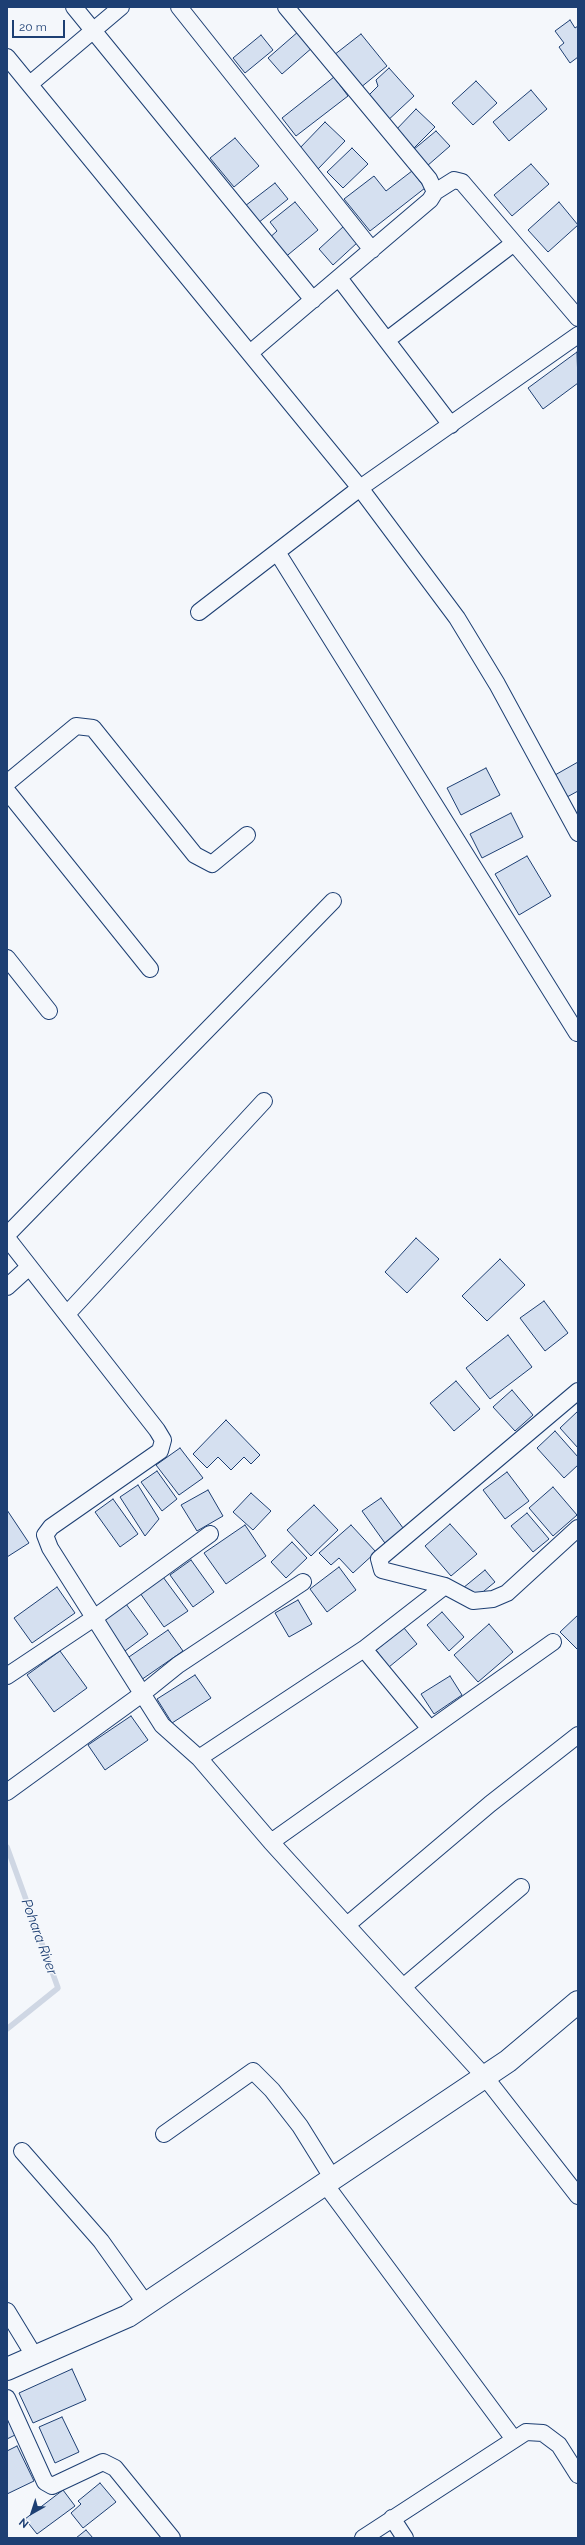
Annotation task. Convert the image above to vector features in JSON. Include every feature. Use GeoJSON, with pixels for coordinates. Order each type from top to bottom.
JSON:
{"type":"FeatureCollection","features":[{"type":"Feature","properties":{"kind":"street"},"geometry":{"type":"LineString","coordinates":[[74,7],[313,300]]}},
{"type":"Feature","properties":{"kind":"street"},"geometry":{"type":"LineString","coordinates":[[30,84],[121,7]]}},
{"type":"Feature","properties":{"kind":"street"},"geometry":{"type":"LineString","coordinates":[[179,7],[372,250]]}},
{"type":"Feature","properties":{"kind":"street"},"geometry":{"type":"LineString","coordinates":[[286,7],[429,179],[435,192]]}},
{"type":"Feature","properties":{"kind":"street"},"geometry":{"type":"LineString","coordinates":[[7,57],[360,488],[457,618],[496,684],[578,833]]}},
{"type":"Feature","properties":{"kind":"street"},"geometry":{"type":"LineString","coordinates":[[250,353],[430,200],[435,192],[454,180],[462,182],[578,318]]}},
{"type":"Feature","properties":{"kind":"street"},"geometry":{"type":"LineString","coordinates":[[386,340],[514,242]]}},
{"type":"Feature","properties":{"kind":"street"},"geometry":{"type":"LineString","coordinates":[[339,278],[452,425]]}},
{"type":"Feature","properties":{"kind":"street"},"geometry":{"type":"LineString","coordinates":[[199,612],[360,488],[452,425],[578,335]]}},
{"type":"Feature","properties":{"kind":"street"},"geometry":{"type":"LineString","coordinates":[[277,552],[578,1033]]}},
{"type":"Feature","properties":{"kind":"street"},"geometry":{"type":"LineString","coordinates":[[7,783],[76,726],[93,728],[195,855],[212,864],[247,835]]}},
{"type":"Feature","properties":{"kind":"street"},"geometry":{"type":"LineString","coordinates":[[7,791],[150,969]]}},
{"type":"Feature","properties":{"kind":"street"},"geometry":{"type":"LineString","coordinates":[[333,901],[7,1236],[29,1267],[157,1430],[163,1440],[160,1451],[51,1527],[45,1535],[50,1548],[162,1725],[199,1758],[271,1842],[485,2077],[578,2196]]}},
{"type":"Feature","properties":{"kind":"street"},"geometry":{"type":"LineString","coordinates":[[7,958],[49,1011]]}},
{"type":"Feature","properties":{"kind":"street"},"geometry":{"type":"LineString","coordinates":[[67,1314],[264,1101]]}},
{"type":"Feature","properties":{"kind":"street"},"geometry":{"type":"LineString","coordinates":[[7,1287],[29,1267]]}},
{"type":"Feature","properties":{"kind":"street"},"geometry":{"type":"LineString","coordinates":[[578,1391],[379,1559],[382,1570],[444,1586],[472,1601],[493,1599],[507,1593],[578,1528]]}},
{"type":"Feature","properties":{"kind":"street"},"geometry":{"type":"LineString","coordinates":[[7,1676],[94,1618],[210,1534]]}},
{"type":"Feature","properties":{"kind":"street"},"geometry":{"type":"LineString","coordinates":[[7,1792],[142,1694],[178,1665],[303,1582]]}},
{"type":"Feature","properties":{"kind":"street"},"geometry":{"type":"LineString","coordinates":[[199,1758],[364,1649],[444,1586]]}},
{"type":"Feature","properties":{"kind":"street"},"geometry":{"type":"LineString","coordinates":[[271,1842],[553,1642]]}},
{"type":"Feature","properties":{"kind":"street"},"geometry":{"type":"LineString","coordinates":[[364,1649],[430,1729]]}},
{"type":"Feature","properties":{"kind":"street"},"geometry":{"type":"LineString","coordinates":[[347,1925],[490,1804],[578,1735]]}},
{"type":"Feature","properties":{"kind":"street"},"geometry":{"type":"LineString","coordinates":[[403,1987],[521,1887]]}},
{"type":"Feature","properties":{"kind":"street"},"geometry":{"type":"LineString","coordinates":[[7,2368],[128,2316],[508,2061],[578,2002]]}},
{"type":"Feature","properties":{"kind":"street"},"geometry":{"type":"LineString","coordinates":[[164,2134],[253,2071],[272,2090],[300,2126],[329,2181],[513,2438]]}},
{"type":"Feature","properties":{"kind":"street"},"geometry":{"type":"LineString","coordinates":[[22,2151],[101,2241],[146,2304]]}},
{"type":"Feature","properties":{"kind":"street"},"geometry":{"type":"LineString","coordinates":[[7,2311],[35,2357]]}},
{"type":"Feature","properties":{"kind":"street"},"geometry":{"type":"LineString","coordinates":[[7,2398],[44,2482],[52,2486],[103,2462],[115,2468],[172,2538]]}},
{"type":"Feature","properties":{"kind":"street"},"geometry":{"type":"LineString","coordinates":[[363,2538],[513,2438],[526,2432],[543,2433],[559,2445],[578,2475]]}},
{"type":"Feature","properties":{"kind":"street"},"geometry":{"type":"LineString","coordinates":[[392,2518],[405,2538]]}},
{"type":"Feature","properties":{"kind":"building"},"geometry":{"type":"Polygon","coordinates":[[[570,20],[575,28],[578,26],[578,57],[570,63],[559,47],[564,43],[555,31],[570,20]]]}},
{"type":"Feature","properties":{"kind":"building"},"geometry":{"type":"Polygon","coordinates":[[[299,31],[313,47],[282,74],[268,58],[299,31]]]}},
{"type":"Feature","properties":{"kind":"building"},"geometry":{"type":"Polygon","coordinates":[[[361,34],[387,66],[360,88],[334,55],[361,34]]]}},
{"type":"Feature","properties":{"kind":"building"},"geometry":{"type":"Polygon","coordinates":[[[261,35],[273,50],[245,73],[233,58],[261,35]]]}},
{"type":"Feature","properties":{"kind":"building"},"geometry":{"type":"Polygon","coordinates":[[[389,68],[414,96],[385,123],[364,100],[378,86],[376,80],[389,68]]]}},
{"type":"Feature","properties":{"kind":"building"},"geometry":{"type":"Polygon","coordinates":[[[334,77],[348,96],[296,136],[282,118],[334,77]]]}},
{"type":"Feature","properties":{"kind":"building"},"geometry":{"type":"Polygon","coordinates":[[[476,81],[497,103],[473,125],[452,103],[476,81]]]}},
{"type":"Feature","properties":{"kind":"building"},"geometry":{"type":"Polygon","coordinates":[[[531,90],[547,109],[509,141],[493,122],[531,90]]]}},
{"type":"Feature","properties":{"kind":"building"},"geometry":{"type":"Polygon","coordinates":[[[416,109],[435,127],[412,150],[394,132],[416,109]]]}},
{"type":"Feature","properties":{"kind":"building"},"geometry":{"type":"Polygon","coordinates":[[[325,122],[345,141],[318,169],[298,150],[325,122]]]}},
{"type":"Feature","properties":{"kind":"building"},"geometry":{"type":"Polygon","coordinates":[[[436,131],[450,146],[427,166],[413,150],[436,131]]]}},
{"type":"Feature","properties":{"kind":"building"},"geometry":{"type":"Polygon","coordinates":[[[235,138],[259,166],[234,187],[210,158],[235,138]]]}},
{"type":"Feature","properties":{"kind":"building"},"geometry":{"type":"Polygon","coordinates":[[[352,148],[368,164],[343,188],[327,172],[352,148]]]}},
{"type":"Feature","properties":{"kind":"building"},"geometry":{"type":"Polygon","coordinates":[[[531,164],[549,184],[512,216],[494,195],[531,164]]]}},
{"type":"Feature","properties":{"kind":"building"},"geometry":{"type":"Polygon","coordinates":[[[412,171],[425,188],[370,231],[344,199],[374,176],[386,191],[412,171]]]}},
{"type":"Feature","properties":{"kind":"building"},"geometry":{"type":"Polygon","coordinates":[[[275,183],[288,199],[258,223],[245,206],[275,183]]]}},
{"type":"Feature","properties":{"kind":"building"},"geometry":{"type":"Polygon","coordinates":[[[295,202],[318,230],[283,259],[267,240],[277,231],[270,222],[295,202]]]}},
{"type":"Feature","properties":{"kind":"building"},"geometry":{"type":"Polygon","coordinates":[[[559,202],[578,225],[548,252],[528,230],[559,202]]]}},
{"type":"Feature","properties":{"kind":"building"},"geometry":{"type":"Polygon","coordinates":[[[344,226],[358,242],[333,265],[319,249],[344,226]]]}},
{"type":"Feature","properties":{"kind":"building"},"geometry":{"type":"Polygon","coordinates":[[[577,352],[578,383],[543,409],[528,388],[577,352]]]}},
{"type":"Feature","properties":{"kind":"building"},"geometry":{"type":"Polygon","coordinates":[[[578,762],[578,791],[567,797],[555,775],[578,762]]]}},
{"type":"Feature","properties":{"kind":"building"},"geometry":{"type":"Polygon","coordinates":[[[486,768],[500,795],[461,815],[447,788],[486,768]]]}},
{"type":"Feature","properties":{"kind":"building"},"geometry":{"type":"Polygon","coordinates":[[[511,813],[523,837],[482,858],[470,834],[511,813]]]}},
{"type":"Feature","properties":{"kind":"building"},"geometry":{"type":"Polygon","coordinates":[[[527,856],[551,896],[519,915],[495,874],[527,856]]]}},
{"type":"Feature","properties":{"kind":"building"},"geometry":{"type":"Polygon","coordinates":[[[416,1238],[439,1259],[407,1293],[385,1272],[416,1238]]]}},
{"type":"Feature","properties":{"kind":"building"},"geometry":{"type":"Polygon","coordinates":[[[500,1259],[525,1285],[487,1321],[462,1296],[500,1259]]]}},
{"type":"Feature","properties":{"kind":"building"},"geometry":{"type":"Polygon","coordinates":[[[544,1301],[568,1333],[545,1351],[520,1318],[544,1301]]]}},
{"type":"Feature","properties":{"kind":"building"},"geometry":{"type":"Polygon","coordinates":[[[508,1335],[532,1367],[490,1399],[466,1368],[508,1335]]]}},
{"type":"Feature","properties":{"kind":"building"},"geometry":{"type":"Polygon","coordinates":[[[456,1381],[480,1409],[454,1431],[430,1403],[456,1381]]]}},
{"type":"Feature","properties":{"kind":"building"},"geometry":{"type":"Polygon","coordinates":[[[512,1390],[533,1415],[515,1431],[493,1407],[512,1390]]]}},
{"type":"Feature","properties":{"kind":"building"},"geometry":{"type":"Polygon","coordinates":[[[578,1411],[578,1448],[560,1428],[578,1411]]]}},
{"type":"Feature","properties":{"kind":"building"},"geometry":{"type":"Polygon","coordinates":[[[226,1420],[260,1455],[251,1464],[244,1457],[231,1470],[218,1457],[207,1468],[193,1454],[226,1420]]]}},
{"type":"Feature","properties":{"kind":"building"},"geometry":{"type":"Polygon","coordinates":[[[555,1431],[578,1457],[578,1465],[564,1478],[537,1448],[555,1431]]]}},
{"type":"Feature","properties":{"kind":"building"},"geometry":{"type":"Polygon","coordinates":[[[180,1448],[203,1478],[179,1495],[156,1465],[180,1448]]]}},
{"type":"Feature","properties":{"kind":"building"},"geometry":{"type":"Polygon","coordinates":[[[157,1471],[177,1499],[162,1511],[141,1482],[157,1471]]]}},
{"type":"Feature","properties":{"kind":"building"},"geometry":{"type":"Polygon","coordinates":[[[507,1472],[529,1501],[505,1519],[483,1490],[507,1472]]]}},
{"type":"Feature","properties":{"kind":"building"},"geometry":{"type":"Polygon","coordinates":[[[138,1485],[159,1519],[145,1536],[120,1497],[138,1485]]]}},
{"type":"Feature","properties":{"kind":"building"},"geometry":{"type":"Polygon","coordinates":[[[553,1487],[577,1515],[553,1536],[529,1508],[553,1487]]]}},
{"type":"Feature","properties":{"kind":"building"},"geometry":{"type":"Polygon","coordinates":[[[208,1490],[223,1516],[197,1531],[181,1505],[208,1490]]]}},
{"type":"Feature","properties":{"kind":"building"},"geometry":{"type":"Polygon","coordinates":[[[251,1493],[271,1511],[253,1530],[233,1512],[251,1493]]]}},
{"type":"Feature","properties":{"kind":"building"},"geometry":{"type":"Polygon","coordinates":[[[381,1498],[406,1532],[387,1546],[362,1511],[381,1498]]]}},
{"type":"Feature","properties":{"kind":"building"},"geometry":{"type":"Polygon","coordinates":[[[113,1499],[138,1534],[120,1547],[95,1512],[113,1499]]]}},
{"type":"Feature","properties":{"kind":"building"},"geometry":{"type":"Polygon","coordinates":[[[314,1505],[338,1530],[311,1556],[287,1530],[314,1505]]]}},
{"type":"Feature","properties":{"kind":"building"},"geometry":{"type":"Polygon","coordinates":[[[7,1510],[29,1543],[7,1557],[7,1510]]]}},
{"type":"Feature","properties":{"kind":"building"},"geometry":{"type":"Polygon","coordinates":[[[527,1513],[549,1539],[533,1552],[511,1526],[527,1513]]]}},
{"type":"Feature","properties":{"kind":"building"},"geometry":{"type":"Polygon","coordinates":[[[450,1524],[477,1554],[451,1576],[425,1546],[450,1524]]]}},
{"type":"Feature","properties":{"kind":"building"},"geometry":{"type":"Polygon","coordinates":[[[245,1525],[266,1556],[226,1584],[204,1553],[245,1525]]]}},
{"type":"Feature","properties":{"kind":"building"},"geometry":{"type":"Polygon","coordinates":[[[351,1525],[376,1552],[353,1573],[339,1558],[331,1565],[319,1553],[351,1525]]]}},
{"type":"Feature","properties":{"kind":"building"},"geometry":{"type":"Polygon","coordinates":[[[292,1542],[307,1558],[286,1578],[271,1562],[292,1542]]]}},
{"type":"Feature","properties":{"kind":"building"},"geometry":{"type":"Polygon","coordinates":[[[191,1560],[214,1592],[193,1607],[170,1575],[191,1560]]]}},
{"type":"Feature","properties":{"kind":"building"},"geometry":{"type":"Polygon","coordinates":[[[339,1567],[356,1590],[327,1612],[310,1589],[339,1567]]]}},
{"type":"Feature","properties":{"kind":"building"},"geometry":{"type":"Polygon","coordinates":[[[485,1570],[495,1582],[473,1600],[463,1588],[485,1570]]]}},
{"type":"Feature","properties":{"kind":"building"},"geometry":{"type":"Polygon","coordinates":[[[163,1577],[188,1611],[164,1627],[140,1593],[163,1577]]]}},
{"type":"Feature","properties":{"kind":"building"},"geometry":{"type":"Polygon","coordinates":[[[57,1587],[75,1613],[32,1643],[14,1618],[57,1587]]]}},
{"type":"Feature","properties":{"kind":"building"},"geometry":{"type":"Polygon","coordinates":[[[298,1600],[312,1624],[289,1637],[275,1613],[298,1600]]]}},
{"type":"Feature","properties":{"kind":"building"},"geometry":{"type":"Polygon","coordinates":[[[126,1604],[148,1634],[125,1651],[103,1621],[126,1604]]]}},
{"type":"Feature","properties":{"kind":"building"},"geometry":{"type":"Polygon","coordinates":[[[442,1612],[464,1637],[449,1651],[427,1625],[442,1612]]]}},
{"type":"Feature","properties":{"kind":"building"},"geometry":{"type":"Polygon","coordinates":[[[578,1615],[578,1650],[560,1632],[578,1615]]]}},
{"type":"Feature","properties":{"kind":"building"},"geometry":{"type":"Polygon","coordinates":[[[489,1624],[513,1652],[478,1682],[454,1655],[489,1624]]]}},
{"type":"Feature","properties":{"kind":"building"},"geometry":{"type":"Polygon","coordinates":[[[404,1628],[417,1644],[389,1667],[376,1650],[404,1628]]]}},
{"type":"Feature","properties":{"kind":"building"},"geometry":{"type":"Polygon","coordinates":[[[168,1630],[183,1651],[141,1680],[126,1659],[168,1630]]]}},
{"type":"Feature","properties":{"kind":"building"},"geometry":{"type":"Polygon","coordinates":[[[60,1651],[87,1688],[54,1712],[27,1675],[60,1651]]]}},
{"type":"Feature","properties":{"kind":"building"},"geometry":{"type":"Polygon","coordinates":[[[195,1675],[211,1698],[172,1723],[157,1699],[195,1675]]]}},
{"type":"Feature","properties":{"kind":"building"},"geometry":{"type":"Polygon","coordinates":[[[450,1676],[462,1695],[434,1714],[421,1694],[450,1676]]]}},
{"type":"Feature","properties":{"kind":"building"},"geometry":{"type":"Polygon","coordinates":[[[131,1716],[148,1740],[105,1770],[88,1745],[131,1716]]]}},
{"type":"Feature","properties":{"kind":"building"},"geometry":{"type":"Polygon","coordinates":[[[72,2369],[86,2400],[33,2423],[19,2393],[72,2369]]]}},
{"type":"Feature","properties":{"kind":"building"},"geometry":{"type":"Polygon","coordinates":[[[62,2417],[79,2452],[55,2463],[39,2427],[62,2417]]]}},
{"type":"Feature","properties":{"kind":"building"},"geometry":{"type":"Polygon","coordinates":[[[7,2418],[15,2435],[7,2439],[7,2418]]]}},
{"type":"Feature","properties":{"kind":"building"},"geometry":{"type":"Polygon","coordinates":[[[17,2446],[34,2481],[7,2494],[7,2451],[17,2446]]]}},
{"type":"Feature","properties":{"kind":"building"},"geometry":{"type":"Polygon","coordinates":[[[100,2483],[116,2502],[83,2528],[71,2513],[81,2504],[78,2501],[100,2483]]]}},
{"type":"Feature","properties":{"kind":"building"},"geometry":{"type":"Polygon","coordinates":[[[63,2490],[75,2506],[37,2534],[25,2519],[63,2490]]]}},
{"type":"Feature","properties":{"kind":"building"},"geometry":{"type":"Polygon","coordinates":[[[86,2530],[93,2538],[76,2538],[86,2530]]]}},
{"type":"Feature","properties":{"kind":"waterway","name":"Pohara River"},"geometry":{"type":"LineString","coordinates":[[7,1847],[58,1988],[7,2029]]}}]}
